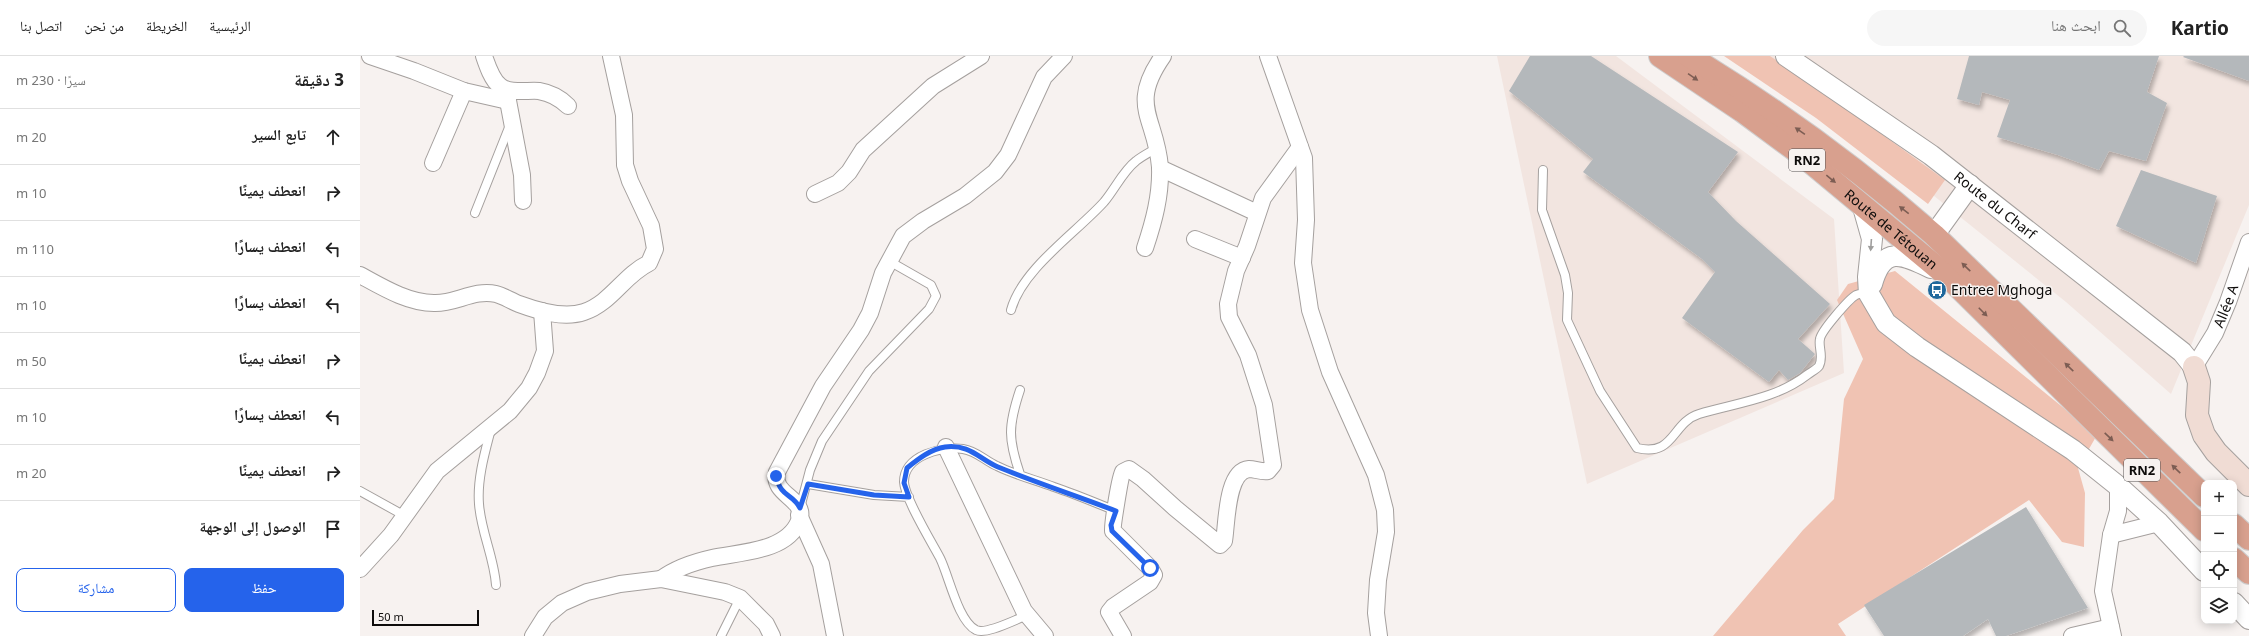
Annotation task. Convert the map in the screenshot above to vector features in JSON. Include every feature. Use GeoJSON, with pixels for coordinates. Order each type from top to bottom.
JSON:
{"type":"FeatureCollection","features":[{"type":"Feature","properties":{"kind":"highway","name":"Route de Tétouan"},"geometry":{"type":"LineString","coordinates":[[1660,56],[1742,111],[1797,152],[1946,275],[2201,527]]}},
{"type":"Feature","properties":{"kind":"highway","name":"Route de Tétouan"},"geometry":{"type":"LineString","coordinates":[[1689,56],[1725,78],[1812,139],[1934,235],[2201,493]]}},
{"type":"Feature","properties":{"kind":"highway"},"geometry":{"type":"LineString","coordinates":[[2237,528],[2249,539]]}},
{"type":"Feature","properties":{"kind":"highway"},"geometry":{"type":"LineString","coordinates":[[2237,562],[2249,573]]}},
{"type":"Feature","properties":{"kind":"main road"},"geometry":{"type":"LineString","coordinates":[[2194,367],[2199,382],[2197,415],[2204,434],[2216,452],[2249,485]]}},
{"type":"Feature","properties":{"kind":"street"},"geometry":{"type":"LineString","coordinates":[[370,56],[414,71],[464,91],[507,95],[540,91],[554,96],[568,106]]}},
{"type":"Feature","properties":{"kind":"street"},"geometry":{"type":"LineString","coordinates":[[484,56],[494,79],[507,95],[522,175],[523,201]]}},
{"type":"Feature","properties":{"kind":"street"},"geometry":{"type":"LineString","coordinates":[[360,275],[413,300],[434,304],[478,293],[496,294],[542,311],[566,315],[583,313],[593,308],[610,296],[634,271],[649,263],[655,249],[651,226],[630,181],[625,165],[624,115],[611,56]]}},
{"type":"Feature","properties":{"kind":"street"},"geometry":{"type":"LineString","coordinates":[[815,194],[838,183],[849,172],[863,150],[933,86],[981,56]]}},
{"type":"Feature","properties":{"kind":"street"},"geometry":{"type":"LineString","coordinates":[[835,636],[821,564],[797,503],[782,493],[778,484],[777,472],[823,386],[861,330],[870,313],[882,273],[903,236],[981,184],[1002,164],[1008,155],[1044,77],[1064,56]]}},
{"type":"Feature","properties":{"kind":"street"},"geometry":{"type":"LineString","coordinates":[[1146,248],[1158,198],[1160,168],[1157,148],[1144,96],[1149,81],[1163,56]]}},
{"type":"Feature","properties":{"kind":"street"},"geometry":{"type":"LineString","coordinates":[[1268,56],[1304,158],[1306,194],[1302,263],[1310,310],[1330,372],[1376,475],[1385,510],[1386,532],[1378,580],[1376,613],[1379,636]]}},
{"type":"Feature","properties":{"kind":"street","name":"Route du Charf"},"geometry":{"type":"LineString","coordinates":[[1786,56],[1906,137],[1970,185],[2182,352],[2194,367]]}},
{"type":"Feature","properties":{"kind":"street"},"geometry":{"type":"LineString","coordinates":[[433,163],[464,91]]}},
{"type":"Feature","properties":{"kind":"street"},"geometry":{"type":"LineString","coordinates":[[1123,636],[1110,612],[1113,607],[1150,582],[1154,575],[1150,568],[1112,531],[1111,525],[1116,511],[1120,475],[1126,469],[1143,479],[1220,545],[1224,541],[1232,484],[1239,474],[1249,469],[1268,471],[1274,465],[1262,398],[1248,355],[1229,317],[1228,304],[1236,271],[1263,198],[1300,147]]}},
{"type":"Feature","properties":{"kind":"street"},"geometry":{"type":"LineString","coordinates":[[1160,168],[1257,213]]}},
{"type":"Feature","properties":{"kind":"street"},"geometry":{"type":"LineString","coordinates":[[1934,235],[1970,185]]}},
{"type":"Feature","properties":{"kind":"street"},"geometry":{"type":"LineString","coordinates":[[1864,207],[1872,239],[1868,277],[1869,294],[1886,323],[1898,335],[2073,450],[2118,486],[2160,523],[2201,568]]}},
{"type":"Feature","properties":{"kind":"street"},"geometry":{"type":"LineString","coordinates":[[1195,239],[1242,258]]}},
{"type":"Feature","properties":{"kind":"street","name":"Allée A"},"geometry":{"type":"LineString","coordinates":[[2194,367],[2218,327],[2249,242]]}},
{"type":"Feature","properties":{"kind":"street"},"geometry":{"type":"LineString","coordinates":[[1869,294],[1877,269],[1886,260],[1893,257],[1906,256],[1946,275]]}},
{"type":"Feature","properties":{"kind":"street"},"geometry":{"type":"LineString","coordinates":[[360,569],[386,541],[437,471],[492,426],[520,400],[537,373],[545,351],[542,311]]}},
{"type":"Feature","properties":{"kind":"street"},"geometry":{"type":"LineString","coordinates":[[946,447],[987,537],[1028,616],[1045,636]]}},
{"type":"Feature","properties":{"kind":"street"},"geometry":{"type":"LineString","coordinates":[[2072,636],[2112,632],[2103,591],[2111,536],[2118,511],[2118,486]]}},
{"type":"Feature","properties":{"kind":"street"},"geometry":{"type":"LineString","coordinates":[[661,579],[682,567],[712,558],[764,549],[788,534],[799,520],[800,511]]}},
{"type":"Feature","properties":{"kind":"street"},"geometry":{"type":"LineString","coordinates":[[2111,536],[2160,523]]}},
{"type":"Feature","properties":{"kind":"street"},"geometry":{"type":"LineString","coordinates":[[533,636],[545,617],[562,603],[586,592],[620,584],[661,579],[725,592],[740,598],[766,624],[772,636]]}},
{"type":"Feature","properties":{"kind":"street"},"geometry":{"type":"LineString","coordinates":[[2237,606],[2249,619]]}},
{"type":"Feature","properties":{"kind":"lane"},"geometry":{"type":"LineString","coordinates":[[475,213],[511,120]]}},
{"type":"Feature","properties":{"kind":"lane"},"geometry":{"type":"LineString","coordinates":[[1011,310],[1016,296],[1022,286],[1062,241],[1104,202],[1135,161],[1157,148]]}},
{"type":"Feature","properties":{"kind":"lane"},"geometry":{"type":"LineString","coordinates":[[1543,170],[1542,210],[1565,275],[1568,293],[1567,320],[1600,391],[1637,448],[1650,451],[1661,448],[1697,415],[1755,400],[1796,384],[1819,366],[1821,360],[1820,338],[1831,322],[1851,298],[1858,294],[1869,294]]}},
{"type":"Feature","properties":{"kind":"lane"},"geometry":{"type":"LineString","coordinates":[[800,511],[808,484],[810,470],[822,441],[844,406],[870,371],[933,303],[936,296],[931,285],[889,261]]}},
{"type":"Feature","properties":{"kind":"lane"},"geometry":{"type":"LineString","coordinates":[[1020,390],[1010,424],[1011,444],[1020,474]]}},
{"type":"Feature","properties":{"kind":"lane"},"geometry":{"type":"LineString","coordinates":[[492,426],[481,475],[479,504],[494,565],[496,585]]}},
{"type":"Feature","properties":{"kind":"lane"},"geometry":{"type":"LineString","coordinates":[[1028,616],[983,631],[976,630],[964,619],[945,568],[909,497],[904,483],[907,468],[927,454],[946,447],[975,452],[997,466],[1116,511]]}},
{"type":"Feature","properties":{"kind":"lane"},"geometry":{"type":"LineString","coordinates":[[808,484],[874,495],[909,497]]}},
{"type":"Feature","properties":{"kind":"lane"},"geometry":{"type":"LineString","coordinates":[[360,492],[405,516]]}},
{"type":"Feature","properties":{"kind":"lane"},"geometry":{"type":"LineString","coordinates":[[721,636],[740,598]]}},
{"type":"Feature","properties":{"kind":"shaded area"},"geometry":{"type":"Polygon","coordinates":[[[1497,56],[1616,56],[1834,219],[1844,373],[1587,484],[1497,56]]]}},
{"type":"Feature","properties":{"kind":"shaded area"},"geometry":{"type":"Polygon","coordinates":[[[1724,56],[1770,56],[1825,93],[1945,180],[1928,204],[1816,118],[1724,56]]]}},
{"type":"Feature","properties":{"kind":"shaded area"},"geometry":{"type":"Polygon","coordinates":[[[1760,56],[2249,56],[2249,205],[2171,394],[2066,302],[1760,56]]]}},
{"type":"Feature","properties":{"kind":"shaded area"},"geometry":{"type":"Polygon","coordinates":[[[1895,271],[2097,435],[2078,468],[2085,493],[2084,547],[2062,542],[2029,500],[1838,624],[1846,636],[1713,636],[1803,530],[1834,499],[1844,399],[1863,359],[1837,300],[1848,284],[1895,271]]]}},
{"type":"Feature","properties":{"kind":"building"},"geometry":{"type":"Polygon","coordinates":[[[1530,56],[1591,56],[1738,152],[1708,192],[1736,221],[1830,304],[1798,339],[1815,354],[1800,373],[1788,380],[1779,370],[1769,382],[1682,318],[1715,272],[1702,259],[1583,172],[1593,159],[1509,91],[1530,56]]]}},
{"type":"Feature","properties":{"kind":"building"},"geometry":{"type":"Polygon","coordinates":[[[1969,56],[2159,56],[2147,92],[2167,103],[2146,161],[2109,151],[2099,170],[2058,155],[1997,137],[2010,100],[1982,92],[1979,105],[1957,99],[1969,56]]]}},
{"type":"Feature","properties":{"kind":"building"},"geometry":{"type":"Polygon","coordinates":[[[2249,56],[2249,81],[2183,57],[2249,56]]]}},
{"type":"Feature","properties":{"kind":"building"},"geometry":{"type":"Polygon","coordinates":[[[2141,170],[2217,196],[2196,263],[2116,226],[2141,170]]]}},
{"type":"Feature","properties":{"kind":"building"},"geometry":{"type":"Polygon","coordinates":[[[2026,507],[2088,608],[2006,636],[1996,636],[1988,619],[1963,636],[1884,636],[1864,605],[2026,507]]]}},
{"type":"Feature","properties":{"kind":"place","name":"Entree Mghoga"},"geometry":{"type":"Point","coordinates":[1937,290]}},
{"type":"Feature","properties":{"kind":"route"},"geometry":{"type":"LineString","coordinates":[[776,476],[782,493],[797,503],[800,508],[808,484],[874,495],[909,497],[904,483],[904,476],[907,468],[918,459],[938,449],[946,447],[963,449],[975,452],[997,466],[1056,487],[1116,511],[1111,525],[1112,531],[1150,568]]}}]}
